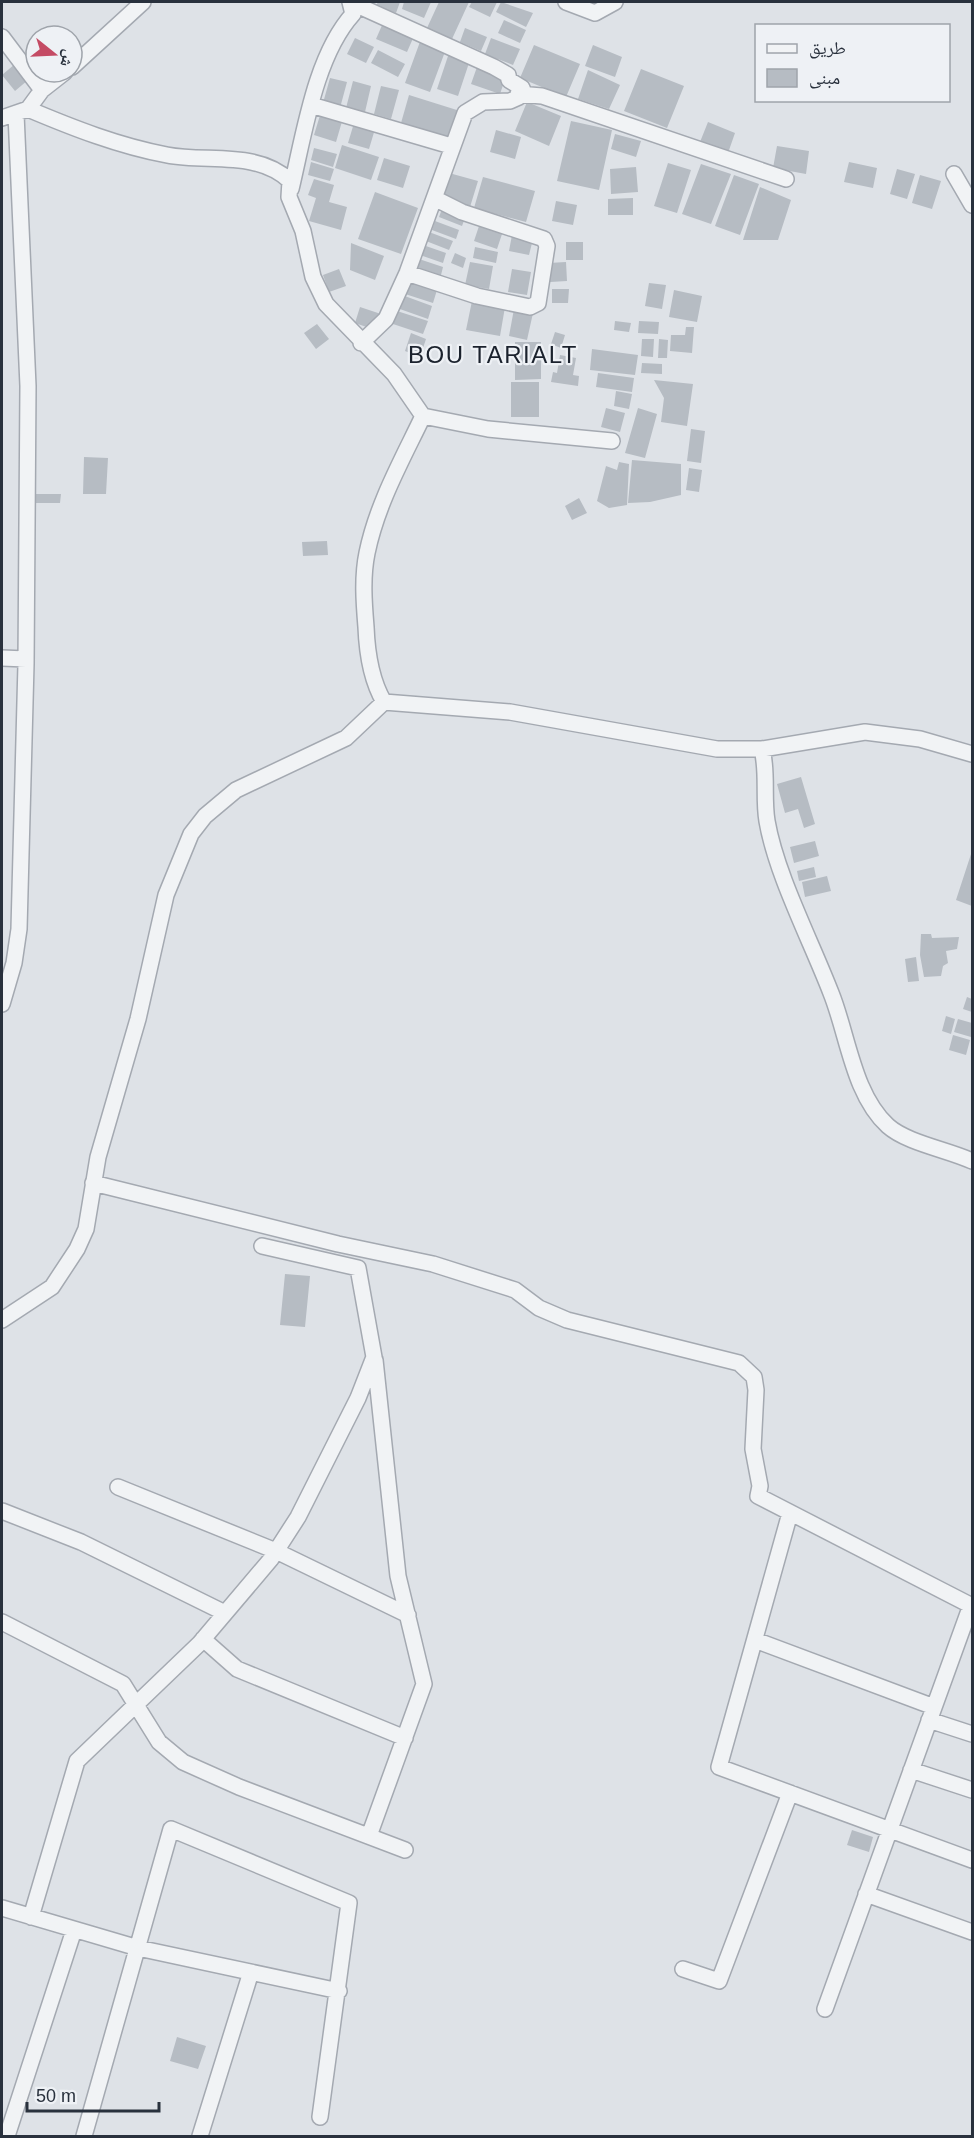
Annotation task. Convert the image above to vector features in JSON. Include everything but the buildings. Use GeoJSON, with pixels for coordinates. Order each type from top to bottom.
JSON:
{"type":"FeatureCollection","features":[{"type":"Feature","properties":{"kind":"street"},"geometry":{"type":"LineString","coordinates":[[84,56],[143,2]]}},
{"type":"Feature","properties":{"kind":"street"},"geometry":{"type":"LineString","coordinates":[[350,2],[494,67],[508,75],[509,80],[522,88],[524,93],[510,101],[483,102],[468,109],[451,146],[436,199],[386,319],[361,343]]}},
{"type":"Feature","properties":{"kind":"street"},"geometry":{"type":"LineString","coordinates":[[289,197],[311,105],[336,38],[353,14],[350,2]]}},
{"type":"Feature","properties":{"kind":"street"},"geometry":{"type":"LineString","coordinates":[[566,2],[595,13],[615,2]]}},
{"type":"Feature","properties":{"kind":"street"},"geometry":{"type":"LineString","coordinates":[[2,37],[42,90]]}},
{"type":"Feature","properties":{"kind":"street"},"geometry":{"type":"LineString","coordinates":[[15,114],[50,84]]}},
{"type":"Feature","properties":{"kind":"street"},"geometry":{"type":"LineString","coordinates":[[519,94],[542,96],[786,179]]}},
{"type":"Feature","properties":{"kind":"street"},"geometry":{"type":"LineString","coordinates":[[311,105],[451,146]]}},
{"type":"Feature","properties":{"kind":"street"},"geometry":{"type":"LineString","coordinates":[[15,114],[168,155],[269,165],[290,181],[289,197],[303,231],[318,288],[326,304],[361,343],[394,374],[423,416],[488,429],[612,441]]}},
{"type":"Feature","properties":{"kind":"street"},"geometry":{"type":"LineString","coordinates":[[2,1004],[14,963],[19,929],[26,659],[28,386],[15,114]]}},
{"type":"Feature","properties":{"kind":"street"},"geometry":{"type":"LineString","coordinates":[[954,174],[972,205]]}},
{"type":"Feature","properties":{"kind":"street"},"geometry":{"type":"LineString","coordinates":[[407,273],[477,296],[530,307],[538,303],[547,246],[544,239],[462,212],[436,199]]}},
{"type":"Feature","properties":{"kind":"street"},"geometry":{"type":"LineString","coordinates":[[384,702],[378,691],[367,642],[364,600],[367,553],[399,462],[423,416]]}},
{"type":"Feature","properties":{"kind":"street"},"geometry":{"type":"LineString","coordinates":[[2,658],[26,659]]}},
{"type":"Feature","properties":{"kind":"street"},"geometry":{"type":"LineString","coordinates":[[2,1320],[52,1287],[63,1272],[86,1229],[91,1210],[93,1183],[138,1019],[166,895],[191,834],[205,816],[236,790],[346,738],[384,702],[510,712],[717,749],[762,748],[865,732],[920,739],[972,754]]}},
{"type":"Feature","properties":{"kind":"street"},"geometry":{"type":"LineString","coordinates":[[762,748],[766,766],[767,821],[779,863],[831,993],[868,1099],[890,1127],[972,1161]]}},
{"type":"Feature","properties":{"kind":"street"},"geometry":{"type":"LineString","coordinates":[[93,1183],[338,1244],[433,1264],[515,1290],[539,1308],[567,1320],[739,1363],[753,1377],[756,1390],[753,1449],[760,1486],[758,1497],[972,1605],[825,2009]]}},
{"type":"Feature","properties":{"kind":"street"},"geometry":{"type":"LineString","coordinates":[[262,1246],[358,1268],[374,1357],[398,1576],[424,1684],[369,1836]]}},
{"type":"Feature","properties":{"kind":"street"},"geometry":{"type":"LineString","coordinates":[[31,1917],[77,1761],[203,1639],[276,1551],[298,1517],[358,1398],[374,1357]]}},
{"type":"Feature","properties":{"kind":"street"},"geometry":{"type":"LineString","coordinates":[[118,1487],[276,1551],[408,1615]]}},
{"type":"Feature","properties":{"kind":"street"},"geometry":{"type":"LineString","coordinates":[[2,1511],[81,1542],[225,1613]]}},
{"type":"Feature","properties":{"kind":"street"},"geometry":{"type":"LineString","coordinates":[[790,1513],[719,1767],[972,1860]]}},
{"type":"Feature","properties":{"kind":"street"},"geometry":{"type":"LineString","coordinates":[[2,1622],[123,1684],[159,1742],[183,1762],[239,1787],[405,1850]]}},
{"type":"Feature","properties":{"kind":"street"},"geometry":{"type":"LineString","coordinates":[[203,1639],[237,1669],[405,1738]]}},
{"type":"Feature","properties":{"kind":"street"},"geometry":{"type":"LineString","coordinates":[[755,1640],[931,1713],[972,1734]]}},
{"type":"Feature","properties":{"kind":"street"},"geometry":{"type":"LineString","coordinates":[[911,1770],[972,1790]]}},
{"type":"Feature","properties":{"kind":"street"},"geometry":{"type":"LineString","coordinates":[[683,1969],[719,1981],[790,1793]]}},
{"type":"Feature","properties":{"kind":"street"},"geometry":{"type":"LineString","coordinates":[[84,2136],[171,1829],[349,1903],[339,1991],[320,2117]]}},
{"type":"Feature","properties":{"kind":"street"},"geometry":{"type":"LineString","coordinates":[[866,1894],[972,1932]]}},
{"type":"Feature","properties":{"kind":"street"},"geometry":{"type":"LineString","coordinates":[[2,1908],[138,1948],[339,1991]]}},
{"type":"Feature","properties":{"kind":"street"},"geometry":{"type":"LineString","coordinates":[[7,2136],[74,1930]]}},
{"type":"Feature","properties":{"kind":"street"},"geometry":{"type":"LineString","coordinates":[[200,2136],[251,1972]]}},
{"type":"Feature","properties":{"kind":"district","name":"BOU TARIALT"},"geometry":{"type":"Point","coordinates":[493,355]}}]}
